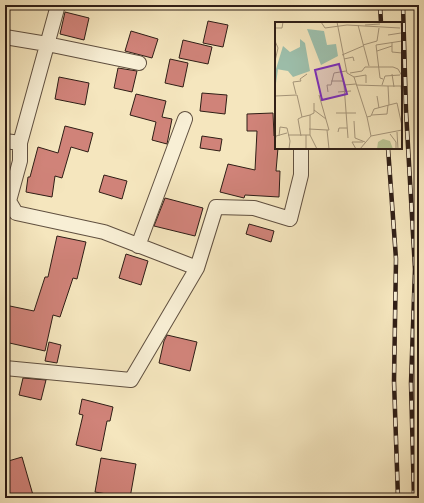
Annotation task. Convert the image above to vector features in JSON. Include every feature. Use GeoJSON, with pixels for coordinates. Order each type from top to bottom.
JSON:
{"type":"FeatureCollection","features":[{"type":"Feature","properties":{"kind":"street"},"geometry":{"type":"LineString","coordinates":[[58,5],[20,143],[20,161],[9,201],[16,213],[104,232],[197,268]]}},
{"type":"Feature","properties":{"kind":"street"},"geometry":{"type":"LineString","coordinates":[[5,37],[139,63]]}},
{"type":"Feature","properties":{"kind":"street"},"geometry":{"type":"LineString","coordinates":[[138,246],[185,119]]}},
{"type":"Feature","properties":{"kind":"street"},"geometry":{"type":"LineString","coordinates":[[5,142],[20,143]]}},
{"type":"Feature","properties":{"kind":"street"},"geometry":{"type":"LineString","coordinates":[[5,368],[130,380],[197,268],[216,207],[254,208],[290,219],[301,175],[301,149]]}},
{"type":"Feature","properties":{"kind":"building"},"geometry":{"type":"Polygon","coordinates":[[[65,12],[89,18],[84,40],[60,34],[65,12]]]}},
{"type":"Feature","properties":{"kind":"building"},"geometry":{"type":"Polygon","coordinates":[[[208,21],[228,25],[223,47],[203,43],[208,21]]]}},
{"type":"Feature","properties":{"kind":"building"},"geometry":{"type":"Polygon","coordinates":[[[131,31],[158,39],[152,58],[125,51],[131,31]]]}},
{"type":"Feature","properties":{"kind":"building"},"geometry":{"type":"Polygon","coordinates":[[[183,40],[212,47],[208,64],[179,58],[183,40]]]}},
{"type":"Feature","properties":{"kind":"building"},"geometry":{"type":"Polygon","coordinates":[[[170,59],[188,63],[183,87],[165,83],[170,59]]]}},
{"type":"Feature","properties":{"kind":"building"},"geometry":{"type":"Polygon","coordinates":[[[118,68],[137,71],[132,92],[114,88],[118,68]]]}},
{"type":"Feature","properties":{"kind":"building"},"geometry":{"type":"Polygon","coordinates":[[[59,77],[89,83],[85,105],[55,99],[59,77]]]}},
{"type":"Feature","properties":{"kind":"building"},"geometry":{"type":"Polygon","coordinates":[[[202,93],[227,95],[225,114],[200,111],[202,93]]]}},
{"type":"Feature","properties":{"kind":"building"},"geometry":{"type":"Polygon","coordinates":[[[136,94],[166,101],[162,117],[172,119],[167,144],[152,140],[156,122],[130,115],[136,94]]]}},
{"type":"Feature","properties":{"kind":"building"},"geometry":{"type":"Polygon","coordinates":[[[273,113],[275,149],[278,149],[276,171],[280,171],[279,197],[245,195],[244,198],[220,192],[228,164],[255,170],[257,131],[247,131],[247,114],[273,113]]]}},
{"type":"Feature","properties":{"kind":"building"},"geometry":{"type":"Polygon","coordinates":[[[65,126],[93,133],[88,152],[71,147],[62,178],[55,176],[52,197],[26,192],[28,177],[30,177],[38,147],[58,153],[65,126]]]}},
{"type":"Feature","properties":{"kind":"building"},"geometry":{"type":"Polygon","coordinates":[[[202,136],[222,139],[220,151],[200,148],[202,136]]]}},
{"type":"Feature","properties":{"kind":"building"},"geometry":{"type":"Polygon","coordinates":[[[104,175],[127,181],[122,199],[99,192],[104,175]]]}},
{"type":"Feature","properties":{"kind":"building"},"geometry":{"type":"Polygon","coordinates":[[[165,198],[203,208],[195,236],[154,226],[165,198]]]}},
{"type":"Feature","properties":{"kind":"building"},"geometry":{"type":"Polygon","coordinates":[[[249,224],[274,231],[271,242],[246,234],[249,224]]]}},
{"type":"Feature","properties":{"kind":"building"},"geometry":{"type":"Polygon","coordinates":[[[57,236],[86,242],[77,279],[73,278],[60,317],[53,315],[45,351],[5,342],[5,305],[34,311],[45,277],[48,277],[57,236]]]}},
{"type":"Feature","properties":{"kind":"building"},"geometry":{"type":"Polygon","coordinates":[[[126,254],[148,261],[141,285],[119,278],[126,254]]]}},
{"type":"Feature","properties":{"kind":"building"},"geometry":{"type":"Polygon","coordinates":[[[167,335],[197,342],[190,371],[159,363],[164,341],[167,335]]]}},
{"type":"Feature","properties":{"kind":"building"},"geometry":{"type":"Polygon","coordinates":[[[49,342],[61,345],[57,363],[45,361],[49,342]]]}},
{"type":"Feature","properties":{"kind":"building"},"geometry":{"type":"Polygon","coordinates":[[[23,378],[46,380],[41,400],[19,395],[23,378]]]}},
{"type":"Feature","properties":{"kind":"building"},"geometry":{"type":"Polygon","coordinates":[[[82,399],[113,407],[110,421],[107,421],[101,451],[76,445],[83,415],[79,414],[82,399]]]}},
{"type":"Feature","properties":{"kind":"building"},"geometry":{"type":"Polygon","coordinates":[[[22,457],[33,495],[21,498],[6,498],[5,462],[22,457]]]}},
{"type":"Feature","properties":{"kind":"building"},"geometry":{"type":"Polygon","coordinates":[[[101,458],[136,464],[130,498],[95,492],[101,458]]]}},
{"type":"Feature","properties":{"kind":"railway"},"geometry":{"type":"LineString","coordinates":[[380,5],[381,22]]}},
{"type":"Feature","properties":{"kind":"railway"},"geometry":{"type":"LineString","coordinates":[[403,5],[406,111],[415,269],[411,383],[414,498]]}},
{"type":"Feature","properties":{"kind":"railway"},"geometry":{"type":"LineString","coordinates":[[388,149],[396,259],[394,381],[398,498]]}}]}
